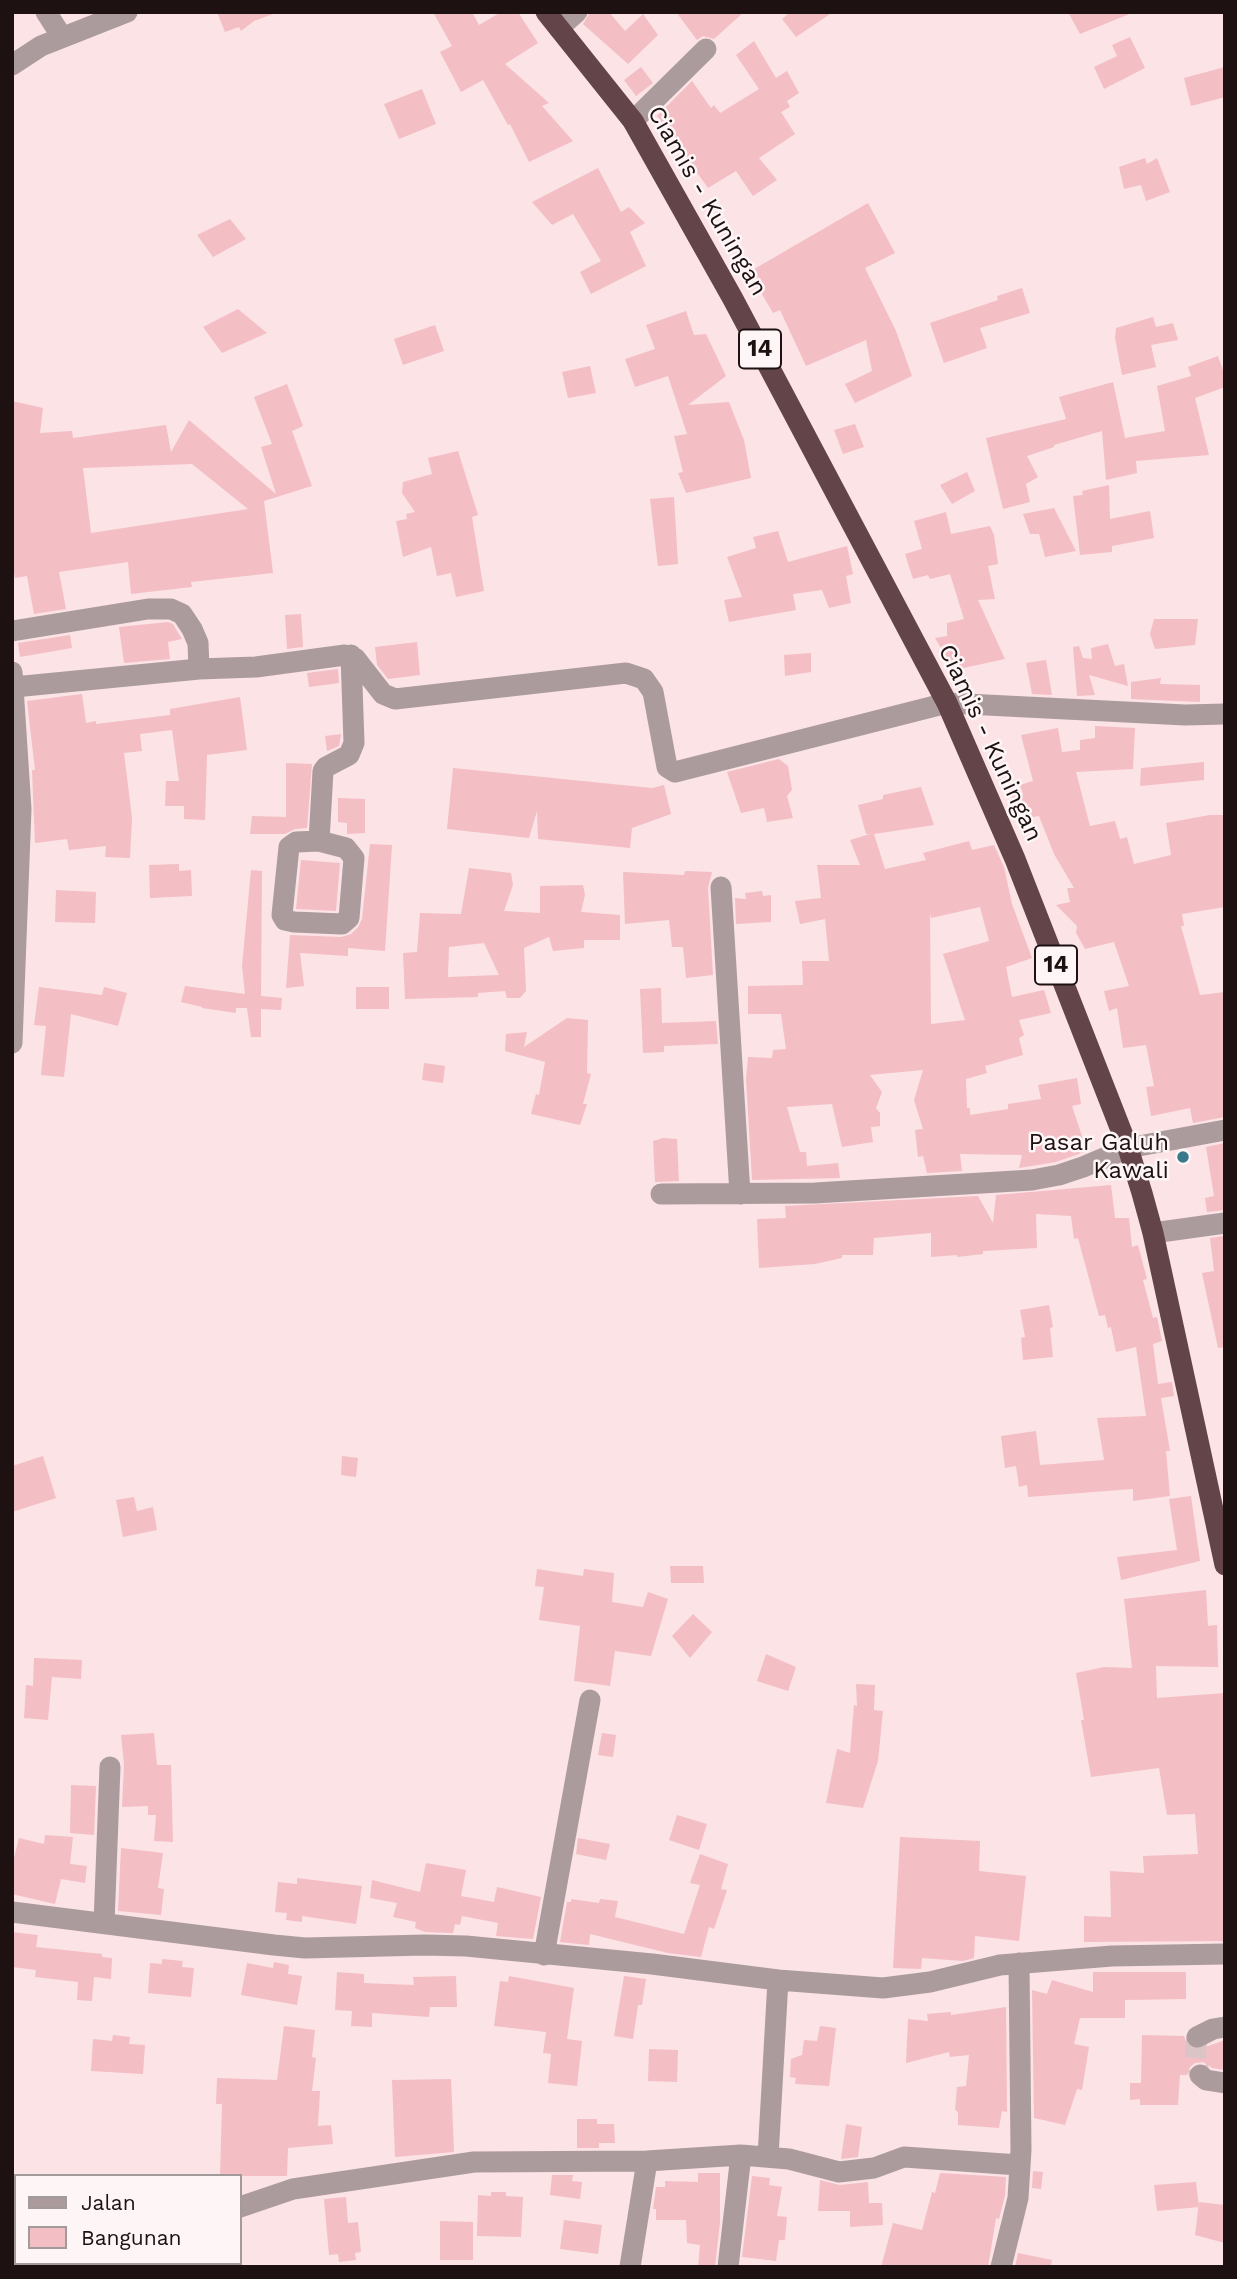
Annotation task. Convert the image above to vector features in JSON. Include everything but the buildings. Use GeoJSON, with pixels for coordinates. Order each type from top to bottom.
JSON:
{"type":"FeatureCollection","features":[{"type":"Feature","properties":{"kind":"highway","name":"Ciamis - Kuningan"},"geometry":{"type":"LineString","coordinates":[[553,20],[634,121],[733,299],[947,703],[1015,859],[1128,1148],[1153,1233],[1225,1565]]}},
{"type":"Feature","properties":{"kind":"street"},"geometry":{"type":"LineString","coordinates":[[46,12],[62,37]]}},
{"type":"Feature","properties":{"kind":"street"},"geometry":{"type":"LineString","coordinates":[[12,65],[41,46],[127,12]]}},
{"type":"Feature","properties":{"kind":"street"},"geometry":{"type":"LineString","coordinates":[[553,20],[577,12]]}},
{"type":"Feature","properties":{"kind":"street"},"geometry":{"type":"LineString","coordinates":[[634,121],[706,49]]}},
{"type":"Feature","properties":{"kind":"street"},"geometry":{"type":"LineString","coordinates":[[12,632],[148,609],[171,609],[182,614],[192,629],[198,643],[199,669]]}},
{"type":"Feature","properties":{"kind":"street"},"geometry":{"type":"LineString","coordinates":[[351,655],[383,694],[395,699],[615,673],[635,674],[644,678],[653,692],[667,767],[675,772],[947,703],[1185,715],[1225,714]]}},
{"type":"Feature","properties":{"kind":"street"},"geometry":{"type":"LineString","coordinates":[[12,1042],[21,809],[13,680],[256,667],[351,655]]}},
{"type":"Feature","properties":{"kind":"street"},"geometry":{"type":"LineString","coordinates":[[319,841],[323,771],[349,755],[354,743],[351,655]]}},
{"type":"Feature","properties":{"kind":"street"},"geometry":{"type":"LineString","coordinates":[[319,841],[346,848],[354,858],[349,918],[338,925],[288,921],[282,911],[287,850],[293,843],[319,841]]}},
{"type":"Feature","properties":{"kind":"street"},"geometry":{"type":"LineString","coordinates":[[721,887],[740,1194]]}},
{"type":"Feature","properties":{"kind":"street"},"geometry":{"type":"LineString","coordinates":[[661,1194],[815,1193],[1032,1180],[1083,1167],[1128,1148],[1225,1130]]}},
{"type":"Feature","properties":{"kind":"street"},"geometry":{"type":"LineString","coordinates":[[1153,1233],[1225,1223]]}},
{"type":"Feature","properties":{"kind":"street"},"geometry":{"type":"LineString","coordinates":[[544,1955],[590,1700]]}},
{"type":"Feature","properties":{"kind":"street"},"geometry":{"type":"LineString","coordinates":[[104,1923],[110,1766]]}},
{"type":"Feature","properties":{"kind":"street"},"geometry":{"type":"LineString","coordinates":[[12,1912],[306,1948],[425,1945],[466,1947],[652,1964],[778,1980],[883,1988],[911,1986],[1019,1963],[1112,1956],[1225,1954]]}},
{"type":"Feature","properties":{"kind":"street"},"geometry":{"type":"LineString","coordinates":[[1001,2267],[1018,2198],[1021,2150],[1019,1963]]}},
{"type":"Feature","properties":{"kind":"street"},"geometry":{"type":"LineString","coordinates":[[768,2157],[778,1980]]}},
{"type":"Feature","properties":{"kind":"street"},"geometry":{"type":"LineString","coordinates":[[1197,2037],[1213,2029],[1225,2027]]}},
{"type":"Feature","properties":{"kind":"street"},"geometry":{"type":"LineString","coordinates":[[1200,2076],[1206,2080],[1225,2083]]}},
{"type":"Feature","properties":{"kind":"street"},"geometry":{"type":"LineString","coordinates":[[242,2206],[293,2189],[474,2162],[648,2161],[741,2155],[789,2159],[839,2172],[874,2168],[904,2157],[1019,2165]]}},
{"type":"Feature","properties":{"kind":"street"},"geometry":{"type":"LineString","coordinates":[[728,2267],[741,2155]]}},
{"type":"Feature","properties":{"kind":"street"},"geometry":{"type":"LineString","coordinates":[[630,2267],[648,2161]]}},
{"type":"Feature","properties":{"kind":"tunnel"},"geometry":{"type":"LineString","coordinates":[[1197,2037],[1195,2060],[1200,2075]]}},
{"type":"Feature","properties":{"kind":"place","name":"Pasar Galuh Kawali"},"geometry":{"type":"Point","coordinates":[1183,1157]}}]}
